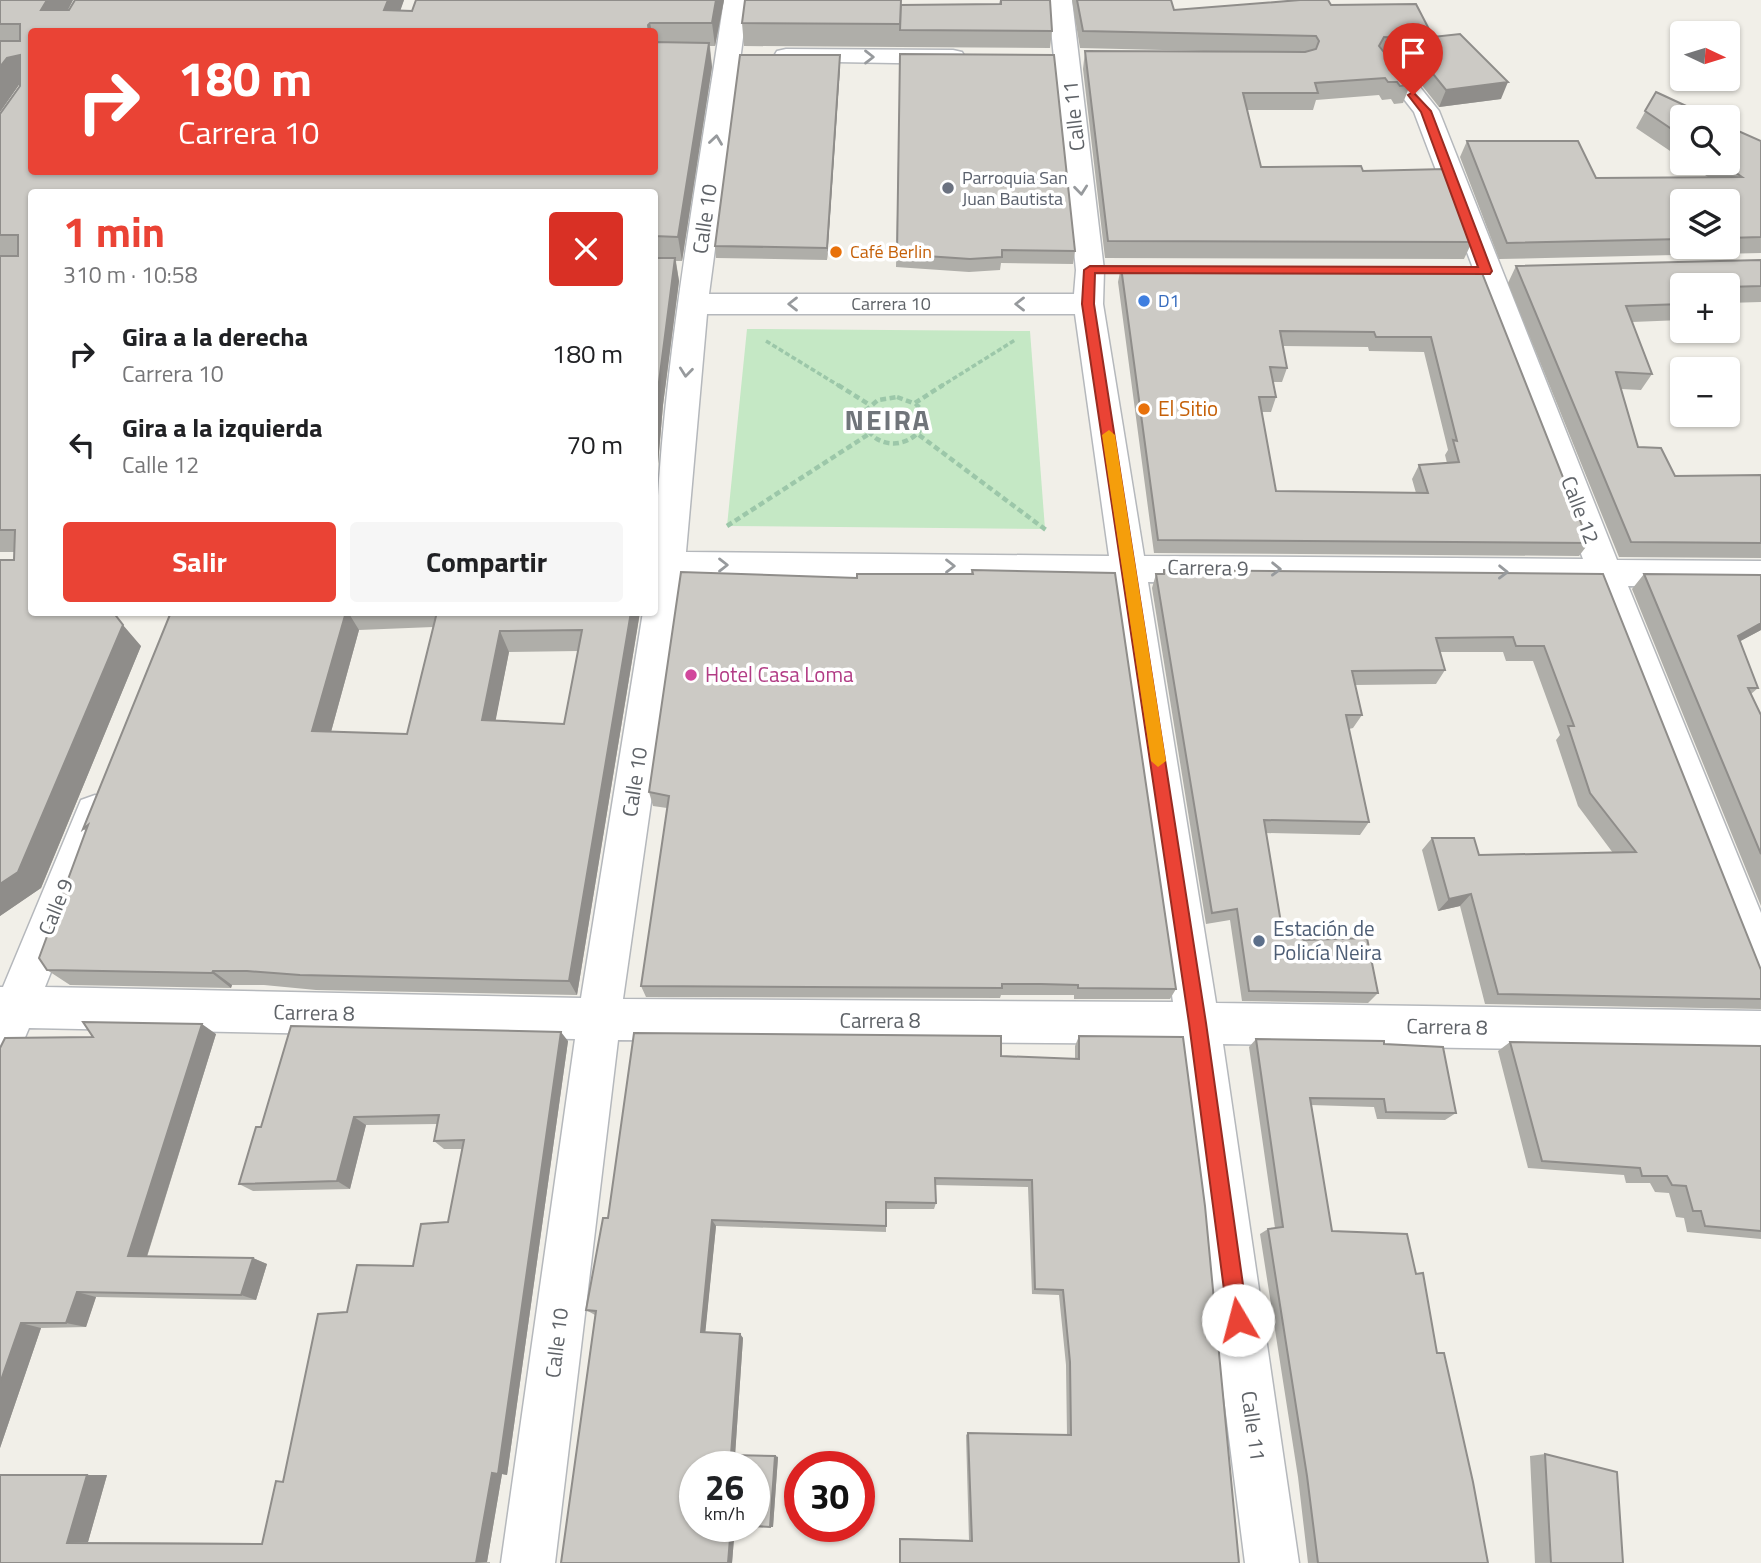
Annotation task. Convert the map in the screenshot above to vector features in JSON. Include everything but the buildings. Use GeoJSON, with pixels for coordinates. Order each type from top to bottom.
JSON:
{"type":"FeatureCollection","features":[{"type":"Feature","properties":{"kind":"street","name":"Calle 10"},"geometry":{"type":"LineString","coordinates":[[658,587],[693,304],[715,56],[736,0]]}},
{"type":"Feature","properties":{"kind":"street","name":"Calle 11"},"geometry":{"type":"LineString","coordinates":[[1060,0],[1103,270],[1088,304],[1198,1023],[1272,1563]]}},
{"type":"Feature","properties":{"kind":"street"},"geometry":{"type":"LineString","coordinates":[[715,56],[973,57]]}},
{"type":"Feature","properties":{"kind":"street"},"geometry":{"type":"LineString","coordinates":[[1041,57],[1095,58]]}},
{"type":"Feature","properties":{"kind":"street","name":"Calle 12"},"geometry":{"type":"LineString","coordinates":[[1387,62],[1426,111],[1486,271],[1761,965]]}},
{"type":"Feature","properties":{"kind":"street","name":"Carrera 10"},"geometry":{"type":"LineString","coordinates":[[693,304],[1088,304]]}},
{"type":"Feature","properties":{"kind":"street","name":"Carrera 9"},"geometry":{"type":"LineString","coordinates":[[661,565],[1761,574]]}},
{"type":"Feature","properties":{"kind":"street","name":"Calle 10"},"geometry":{"type":"LineString","coordinates":[[528,1563],[654,616]]}},
{"type":"Feature","properties":{"kind":"street","name":"Calle 9"},"geometry":{"type":"LineString","coordinates":[[0,1046],[8,1007],[109,778]]}},
{"type":"Feature","properties":{"kind":"street","name":"Carrera 8"},"geometry":{"type":"LineString","coordinates":[[8,1007],[599,1018],[1198,1023],[1761,1032]]}},
{"type":"Feature","properties":{"kind":"path"},"geometry":{"type":"LineString","coordinates":[[758,336],[870,405]]}},
{"type":"Feature","properties":{"kind":"path"},"geometry":{"type":"LineString","coordinates":[[915,403],[1018,338]]}},
{"type":"Feature","properties":{"kind":"path"},"geometry":{"type":"LineString","coordinates":[[887,398],[915,403],[926,414],[926,422],[919,435],[900,443],[888,443],[869,434],[862,419],[870,405],[887,398]]}},
{"type":"Feature","properties":{"kind":"path"},"geometry":{"type":"LineString","coordinates":[[661,565],[869,434]]}},
{"type":"Feature","properties":{"kind":"path"},"geometry":{"type":"LineString","coordinates":[[919,435],[1045,529],[1057,535]]}},
{"type":"Feature","properties":{"kind":"green space"},"geometry":{"type":"Polygon","coordinates":[[[747,329],[1030,331],[1045,529],[727,526],[747,329]]]}},
{"type":"Feature","properties":{"kind":"slow traffic"},"geometry":{"type":"LineString","coordinates":[[1109,435],[1158,761]]}},
{"type":"Feature","properties":{"kind":"place","name":"Parroquia San Juan Bautista"},"geometry":{"type":"Point","coordinates":[948,188]}},
{"type":"Feature","properties":{"kind":"place","name":"Café Berlin"},"geometry":{"type":"Point","coordinates":[836,252]}},
{"type":"Feature","properties":{"kind":"place","name":"D1"},"geometry":{"type":"Point","coordinates":[1144,301]}},
{"type":"Feature","properties":{"kind":"place","name":"El Sitio"},"geometry":{"type":"Point","coordinates":[1144,409]}},
{"type":"Feature","properties":{"kind":"place","name":"Hotel Casa Loma"},"geometry":{"type":"Point","coordinates":[691,675]}},
{"type":"Feature","properties":{"kind":"place","name":"Estación de Policía Neira"},"geometry":{"type":"Point","coordinates":[1259,941]}},
{"type":"Feature","properties":{"kind":"district","name":"NEIRA"},"geometry":{"type":"Point","coordinates":[888,420]}},
{"type":"Feature","properties":{"kind":"route"},"geometry":{"type":"LineString","coordinates":[[1238,1320],[1198,1023],[1088,304],[1090,270],[1486,271],[1426,111],[1413,95]]}}]}
